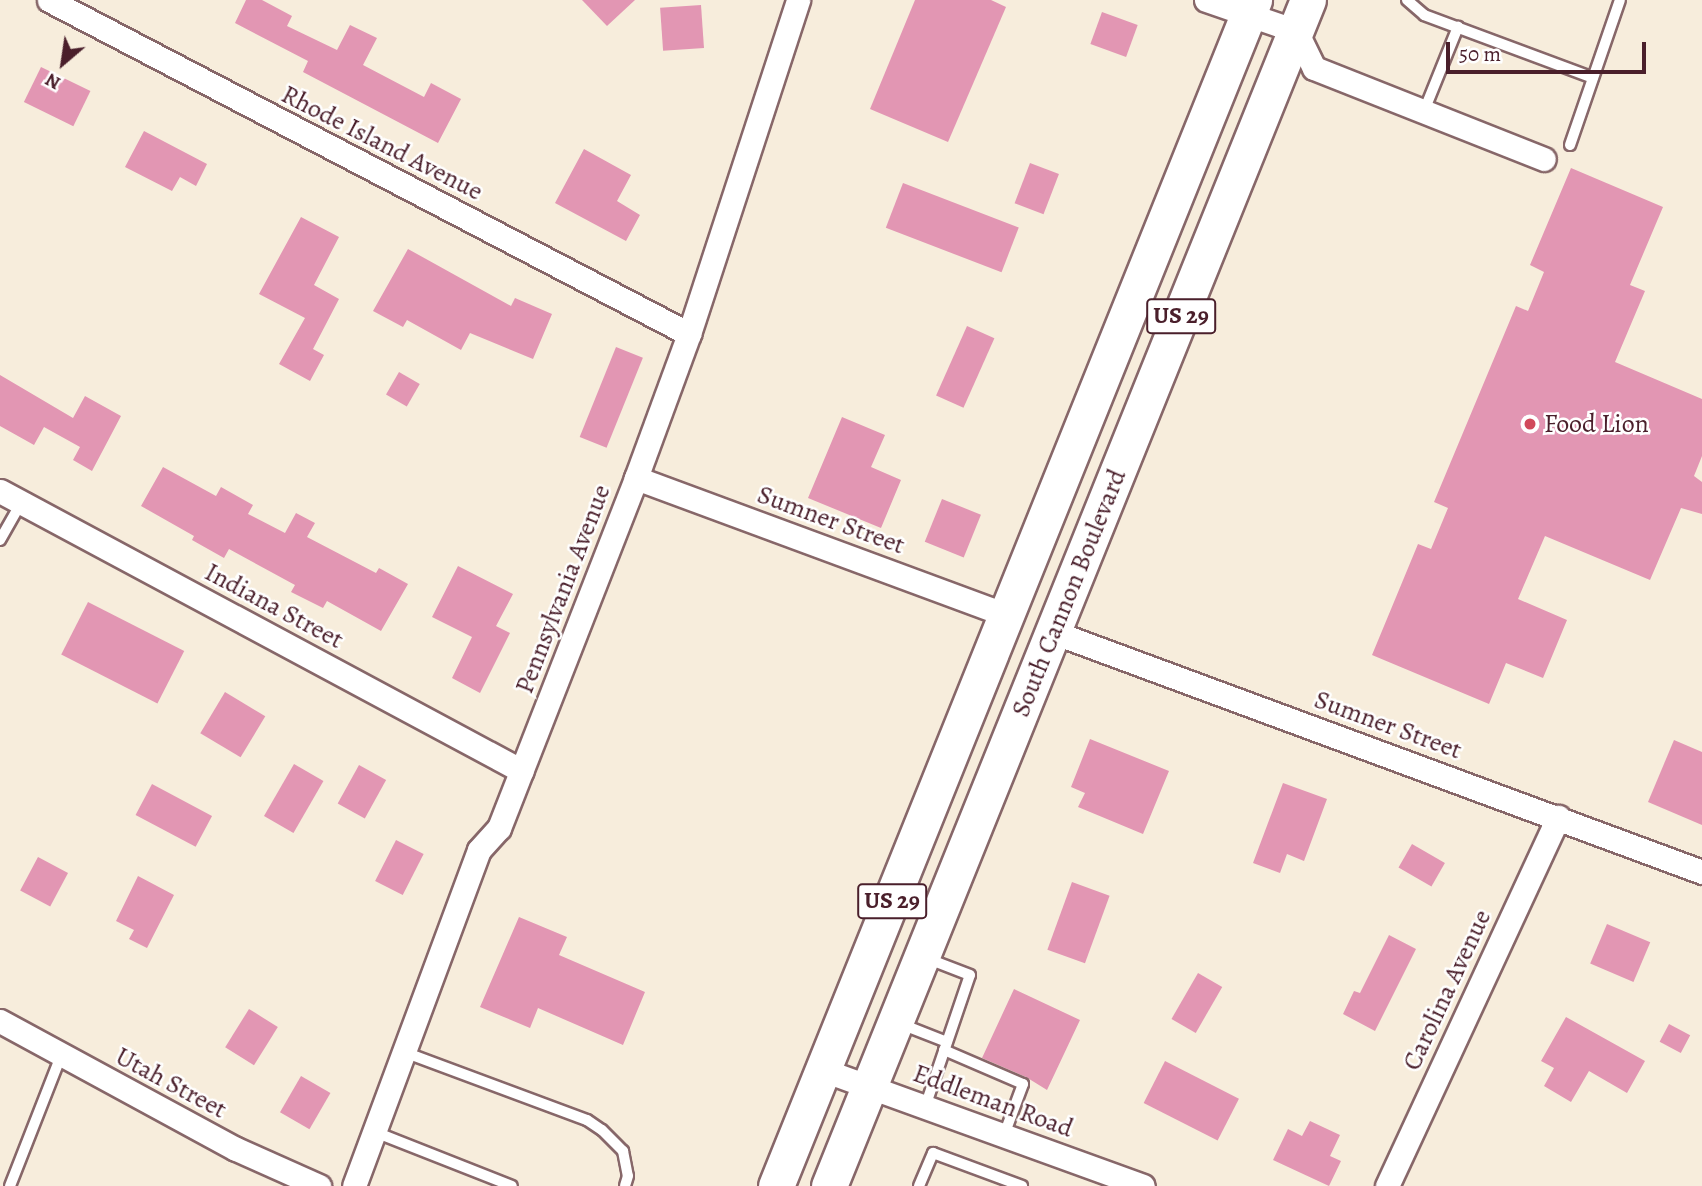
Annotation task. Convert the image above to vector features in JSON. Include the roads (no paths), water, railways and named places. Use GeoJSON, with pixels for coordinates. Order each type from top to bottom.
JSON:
{"type":"FeatureCollection","features":[{"type":"Feature","properties":{"kind":"main road","name":"South Cannon Boulevard"},"geometry":{"type":"LineString","coordinates":[[776,1186],[1251,7]]}},
{"type":"Feature","properties":{"kind":"main road","name":"South Cannon Boulevard"},"geometry":{"type":"LineString","coordinates":[[830,1186],[1302,16]]}},
{"type":"Feature","properties":{"kind":"street","name":"Rhode Island Avenue"},"geometry":{"type":"LineString","coordinates":[[49,0],[689,334]]}},
{"type":"Feature","properties":{"kind":"street","name":"Pennsylvania Avenue"},"geometry":{"type":"LineString","coordinates":[[354,1186],[479,850],[499,828],[636,478],[689,334],[798,0]]}},
{"type":"Feature","properties":{"kind":"street"},"geometry":{"type":"LineString","coordinates":[[1206,0],[1302,16],[1314,68],[1544,159]]}},
{"type":"Feature","properties":{"kind":"street","name":"Sumner Street"},"geometry":{"type":"LineString","coordinates":[[636,478],[1007,615]]}},
{"type":"Feature","properties":{"kind":"street","name":"Indiana Street"},"geometry":{"type":"LineString","coordinates":[[0,491],[522,771]]}},
{"type":"Feature","properties":{"kind":"street","name":"Sumner Street"},"geometry":{"type":"LineString","coordinates":[[1053,632],[1702,872]]}},
{"type":"Feature","properties":{"kind":"street","name":"Carolina Avenue"},"geometry":{"type":"LineString","coordinates":[[1387,1186],[1558,817]]}},
{"type":"Feature","properties":{"kind":"street","name":"Utah Street"},"geometry":{"type":"LineString","coordinates":[[0,1021],[236,1149],[319,1186]]}},
{"type":"Feature","properties":{"kind":"street","name":"Eddleman Road"},"geometry":{"type":"LineString","coordinates":[[823,1070],[1143,1186]]}},
{"type":"Feature","properties":{"kind":"lane"},"geometry":{"type":"LineString","coordinates":[[1407,0],[1424,15],[1593,78]]}},
{"type":"Feature","properties":{"kind":"lane"},"geometry":{"type":"LineString","coordinates":[[1570,145],[1620,0]]}},
{"type":"Feature","properties":{"kind":"lane"},"geometry":{"type":"LineString","coordinates":[[1424,111],[1458,27]]}},
{"type":"Feature","properties":{"kind":"lane"},"geometry":{"type":"LineString","coordinates":[[0,540],[21,503]]}},
{"type":"Feature","properties":{"kind":"lane"},"geometry":{"type":"LineString","coordinates":[[922,957],[970,975],[925,1107]]}},
{"type":"Feature","properties":{"kind":"lane"},"geometry":{"type":"LineString","coordinates":[[898,1023],[1023,1084],[1003,1135]]}},
{"type":"Feature","properties":{"kind":"lane"},"geometry":{"type":"LineString","coordinates":[[404,1052],[595,1125],[623,1151],[628,1176],[625,1186]]}},
{"type":"Feature","properties":{"kind":"lane"},"geometry":{"type":"LineString","coordinates":[[10,1186],[61,1056]]}},
{"type":"Feature","properties":{"kind":"lane"},"geometry":{"type":"LineString","coordinates":[[375,1132],[512,1186]]}},
{"type":"Feature","properties":{"kind":"lane"},"geometry":{"type":"LineString","coordinates":[[919,1186],[933,1153],[1022,1186]]}},
{"type":"Feature","properties":{"kind":"place","name":"Food Lion"},"geometry":{"type":"Point","coordinates":[1530,424]}}]}
